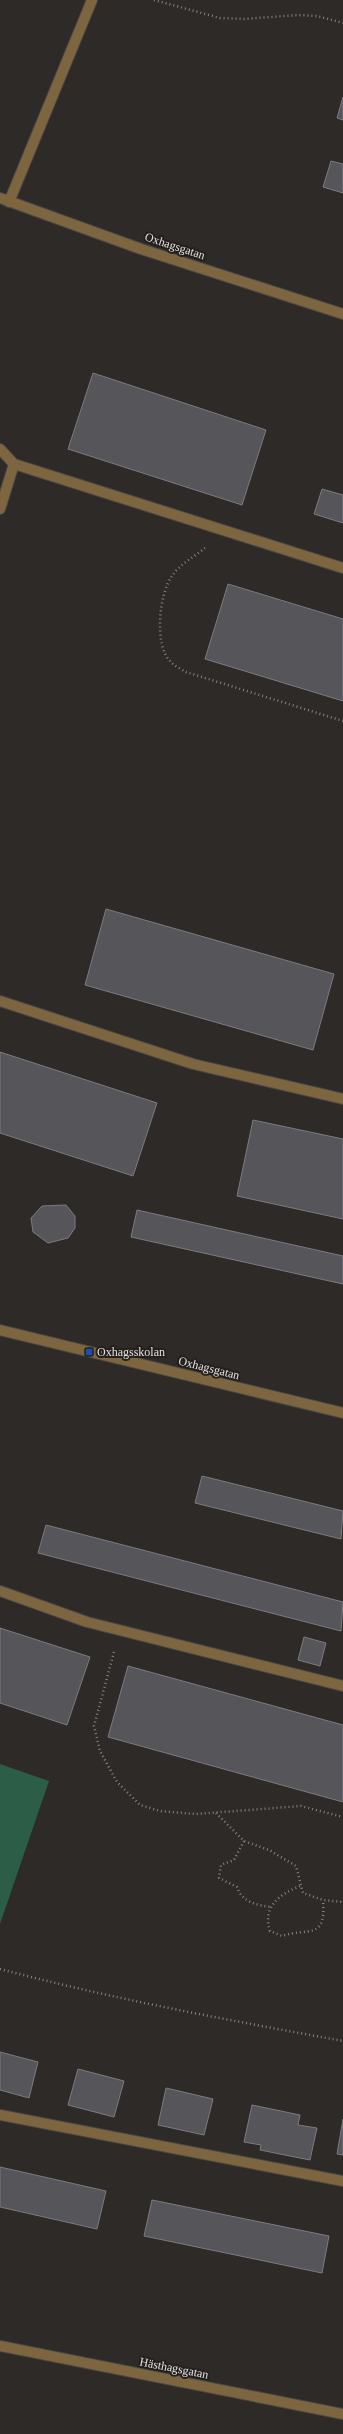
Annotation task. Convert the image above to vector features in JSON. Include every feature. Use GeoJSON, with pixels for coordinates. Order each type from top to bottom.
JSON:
{"type":"FeatureCollection","features":[{"type":"Feature","properties":{"kind":"street"},"geometry":{"type":"LineString","coordinates":[[5,200],[92,0]]}},
{"type":"Feature","properties":{"kind":"street","name":"Oxhagsgatan"},"geometry":{"type":"LineString","coordinates":[[5,200],[141,249],[343,314]]}},
{"type":"Feature","properties":{"kind":"street"},"geometry":{"type":"LineString","coordinates":[[0,449],[14,464],[343,568]]}},
{"type":"Feature","properties":{"kind":"street"},"geometry":{"type":"LineString","coordinates":[[0,509],[14,464]]}},
{"type":"Feature","properties":{"kind":"street"},"geometry":{"type":"LineString","coordinates":[[0,1000],[193,1064],[343,1099]]}},
{"type":"Feature","properties":{"kind":"street","name":"Oxhagsgatan"},"geometry":{"type":"LineString","coordinates":[[0,1330],[343,1413]]}},
{"type":"Feature","properties":{"kind":"street"},"geometry":{"type":"LineString","coordinates":[[0,1591],[87,1622],[343,1686]]}},
{"type":"Feature","properties":{"kind":"street"},"geometry":{"type":"LineString","coordinates":[[0,2115],[343,2181]]}},
{"type":"Feature","properties":{"kind":"street","name":"Hästhagsgatan"},"geometry":{"type":"LineString","coordinates":[[0,2346],[343,2414]]}},
{"type":"Feature","properties":{"kind":"path"},"geometry":{"type":"LineString","coordinates":[[154,0],[220,18],[244,19],[298,14],[317,16],[343,23]]}},
{"type":"Feature","properties":{"kind":"path"},"geometry":{"type":"LineString","coordinates":[[226,531],[172,574],[163,592],[160,611],[161,638],[169,661],[186,672],[343,722]]}},
{"type":"Feature","properties":{"kind":"path"},"geometry":{"type":"LineString","coordinates":[[120,1630],[94,1726],[100,1750],[117,1782],[140,1805],[160,1811],[196,1814],[301,1806],[343,1817]]}},
{"type":"Feature","properties":{"kind":"path"},"geometry":{"type":"LineString","coordinates":[[216,1813],[244,1841],[269,1850],[296,1866],[303,1893],[323,1900],[343,1902]]}},
{"type":"Feature","properties":{"kind":"path"},"geometry":{"type":"LineString","coordinates":[[244,1841],[234,1860],[221,1865],[219,1878],[222,1882],[237,1887],[239,1893],[249,1902],[271,1907]]}},
{"type":"Feature","properties":{"kind":"path"},"geometry":{"type":"LineString","coordinates":[[300,1886],[285,1892],[271,1907],[267,1924],[270,1931],[282,1936],[294,1932],[309,1933],[318,1928],[322,1922],[323,1900]]}},
{"type":"Feature","properties":{"kind":"path"},"geometry":{"type":"LineString","coordinates":[[0,1969],[60,1985],[121,1998],[343,2041]]}},
{"type":"Feature","properties":{"kind":"green space"},"geometry":{"type":"Polygon","coordinates":[[[0,1764],[49,1781],[0,1924],[0,1764]]]}},
{"type":"Feature","properties":{"kind":"building"},"geometry":{"type":"Polygon","coordinates":[[[343,97],[343,120],[337,118],[343,97]]]}},
{"type":"Feature","properties":{"kind":"building"},"geometry":{"type":"Polygon","coordinates":[[[331,161],[343,164],[343,193],[323,187],[331,161]]]}},
{"type":"Feature","properties":{"kind":"building"},"geometry":{"type":"Polygon","coordinates":[[[93,373],[266,430],[242,505],[68,449],[93,373]]]}},
{"type":"Feature","properties":{"kind":"building"},"geometry":{"type":"Polygon","coordinates":[[[322,489],[343,495],[343,523],[314,514],[322,489]]]}},
{"type":"Feature","properties":{"kind":"building"},"geometry":{"type":"Polygon","coordinates":[[[228,584],[343,619],[343,701],[205,659],[228,584]]]}},
{"type":"Feature","properties":{"kind":"building"},"geometry":{"type":"Polygon","coordinates":[[[106,909],[334,974],[313,1050],[85,985],[106,909]]]}},
{"type":"Feature","properties":{"kind":"building"},"geometry":{"type":"Polygon","coordinates":[[[0,1052],[157,1103],[133,1176],[0,1133],[0,1052]]]}},
{"type":"Feature","properties":{"kind":"building"},"geometry":{"type":"Polygon","coordinates":[[[253,1120],[343,1139],[343,1219],[237,1196],[253,1120]]]}},
{"type":"Feature","properties":{"kind":"building"},"geometry":{"type":"Polygon","coordinates":[[[66,1205],[75,1216],[75,1228],[68,1238],[48,1243],[33,1232],[31,1218],[42,1206],[66,1205]]]}},
{"type":"Feature","properties":{"kind":"building"},"geometry":{"type":"Polygon","coordinates":[[[137,1210],[343,1256],[343,1284],[131,1237],[137,1210]]]}},
{"type":"Feature","properties":{"kind":"building"},"geometry":{"type":"Polygon","coordinates":[[[202,1476],[343,1511],[341,1539],[195,1503],[202,1476]]]}},
{"type":"Feature","properties":{"kind":"building"},"geometry":{"type":"Polygon","coordinates":[[[46,1525],[343,1602],[341,1631],[38,1553],[46,1525]]]}},
{"type":"Feature","properties":{"kind":"building"},"geometry":{"type":"Polygon","coordinates":[[[0,1628],[90,1657],[67,1725],[0,1703],[0,1628]]]}},
{"type":"Feature","properties":{"kind":"building"},"geometry":{"type":"Polygon","coordinates":[[[304,1637],[326,1643],[320,1666],[298,1660],[304,1637]]]}},
{"type":"Feature","properties":{"kind":"building"},"geometry":{"type":"Polygon","coordinates":[[[128,1666],[343,1725],[343,1802],[108,1737],[128,1666]]]}},
{"type":"Feature","properties":{"kind":"building"},"geometry":{"type":"Polygon","coordinates":[[[0,2052],[38,2062],[29,2098],[0,2090],[0,2052]]]}},
{"type":"Feature","properties":{"kind":"building"},"geometry":{"type":"Polygon","coordinates":[[[78,2069],[124,2081],[114,2117],[68,2105],[78,2069]]]}},
{"type":"Feature","properties":{"kind":"building"},"geometry":{"type":"Polygon","coordinates":[[[166,2088],[213,2099],[204,2135],[158,2125],[166,2088]]]}},
{"type":"Feature","properties":{"kind":"building"},"geometry":{"type":"Polygon","coordinates":[[[252,2105],[300,2115],[298,2125],[317,2128],[310,2160],[260,2150],[261,2145],[244,2142],[252,2105]]]}},
{"type":"Feature","properties":{"kind":"building"},"geometry":{"type":"Polygon","coordinates":[[[343,2119],[343,2155],[337,2154],[343,2119]]]}},
{"type":"Feature","properties":{"kind":"building"},"geometry":{"type":"Polygon","coordinates":[[[0,2167],[106,2191],[97,2229],[0,2207],[0,2167]]]}},
{"type":"Feature","properties":{"kind":"building"},"geometry":{"type":"Polygon","coordinates":[[[152,2200],[329,2236],[322,2273],[144,2236],[152,2200]]]}},
{"type":"Feature","properties":{"kind":"place","name":"Oxhagsskolan"},"geometry":{"type":"Point","coordinates":[89,1352]}}]}
